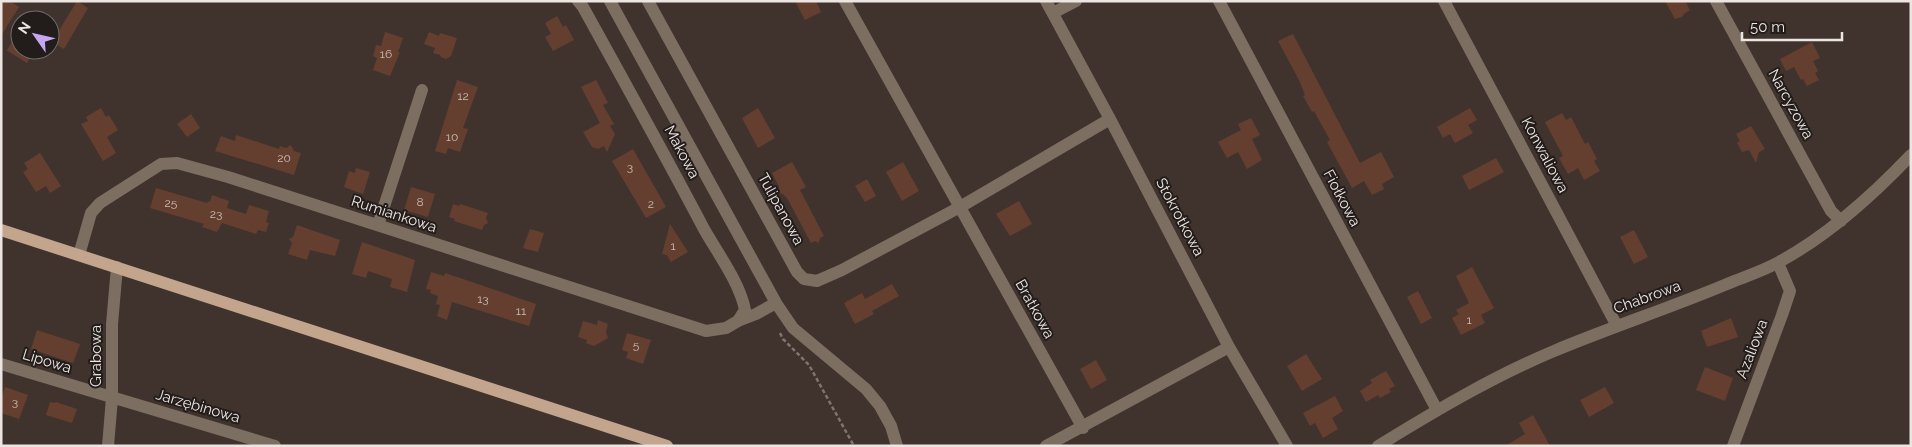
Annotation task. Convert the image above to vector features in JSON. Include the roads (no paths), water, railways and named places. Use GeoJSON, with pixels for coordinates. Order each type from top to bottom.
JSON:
{"type":"FeatureCollection","features":[{"type":"Feature","properties":{"kind":"main road"},"geometry":{"type":"LineString","coordinates":[[1,230],[667,446]]}},
{"type":"Feature","properties":{"kind":"street","name":"Makowa"},"geometry":{"type":"LineString","coordinates":[[578,1],[584,7],[714,248],[743,297],[745,310],[738,321]]}},
{"type":"Feature","properties":{"kind":"street"},"geometry":{"type":"LineString","coordinates":[[610,1],[776,303],[793,328],[866,389],[880,406],[891,426],[897,446]]}},
{"type":"Feature","properties":{"kind":"street","name":"Tulipanowa"},"geometry":{"type":"LineString","coordinates":[[648,1],[797,272],[804,279],[817,281],[842,270],[960,207]]}},
{"type":"Feature","properties":{"kind":"street","name":"Bratkowa"},"geometry":{"type":"LineString","coordinates":[[845,1],[1082,428]]}},
{"type":"Feature","properties":{"kind":"street","name":"Stokrotkowa"},"geometry":{"type":"LineString","coordinates":[[1046,1],[1229,347],[1287,446]]}},
{"type":"Feature","properties":{"kind":"street"},"geometry":{"type":"LineString","coordinates":[[1053,13],[1076,1]]}},
{"type":"Feature","properties":{"kind":"street","name":"Fiołkowa"},"geometry":{"type":"LineString","coordinates":[[1219,1],[1436,410]]}},
{"type":"Feature","properties":{"kind":"street","name":"Konwaliowa"},"geometry":{"type":"LineString","coordinates":[[1444,1],[1617,326]]}},
{"type":"Feature","properties":{"kind":"street","name":"Narcyzowa"},"geometry":{"type":"LineString","coordinates":[[1716,1],[1831,211],[1840,221]]}},
{"type":"Feature","properties":{"kind":"street"},"geometry":{"type":"LineString","coordinates":[[378,226],[422,90]]}},
{"type":"Feature","properties":{"kind":"street"},"geometry":{"type":"LineString","coordinates":[[960,207],[1110,119]]}},
{"type":"Feature","properties":{"kind":"street","name":"Chabrowa"},"geometry":{"type":"LineString","coordinates":[[1378,446],[1436,410],[1506,372],[1778,263],[1810,244],[1840,221],[1911,155]]}},
{"type":"Feature","properties":{"kind":"street","name":"Rumiankowa"},"geometry":{"type":"LineString","coordinates":[[79,255],[91,213],[100,203],[162,164],[177,163],[706,331],[726,328],[776,303]]}},
{"type":"Feature","properties":{"kind":"street","name":"Azaliowa"},"geometry":{"type":"LineString","coordinates":[[1733,446],[1790,291],[1778,263]]}},
{"type":"Feature","properties":{"kind":"street","name":"Grabowa"},"geometry":{"type":"LineString","coordinates":[[108,446],[112,398],[112,324],[117,267]]}},
{"type":"Feature","properties":{"kind":"street"},"geometry":{"type":"LineString","coordinates":[[1046,446],[1229,347]]}},
{"type":"Feature","properties":{"kind":"street","name":"Lipowa"},"geometry":{"type":"LineString","coordinates":[[1,364],[112,398]]}},
{"type":"Feature","properties":{"kind":"street","name":"Jarzębinowa"},"geometry":{"type":"LineString","coordinates":[[112,398],[275,446]]}}]}
